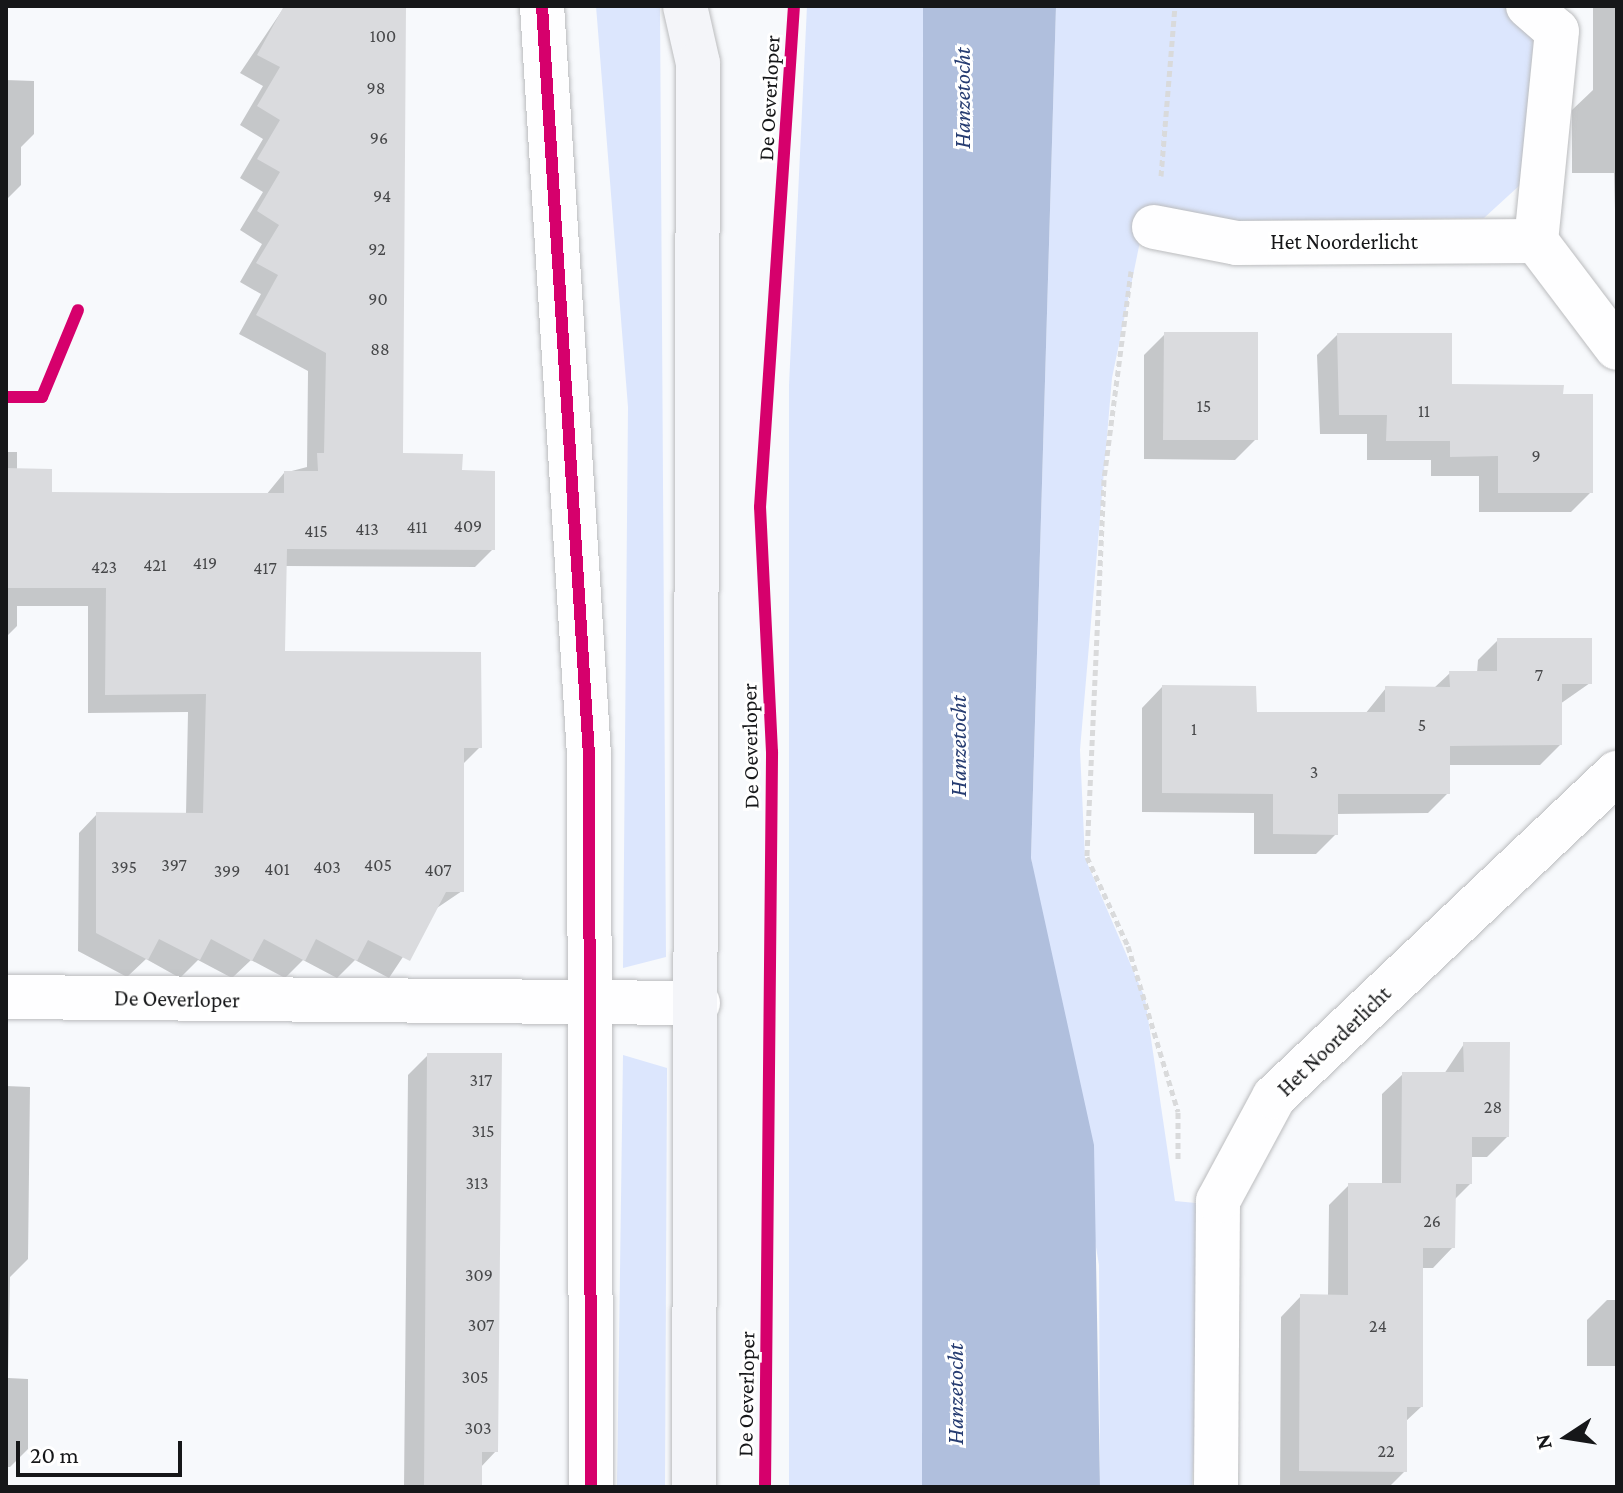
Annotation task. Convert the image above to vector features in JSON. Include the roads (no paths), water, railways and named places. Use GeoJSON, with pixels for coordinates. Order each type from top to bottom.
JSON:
{"type":"FeatureCollection","features":[{"type":"Feature","properties":{"kind":"main road"},"geometry":{"type":"LineString","coordinates":[[685,6],[698,63]]}},
{"type":"Feature","properties":{"kind":"main road"},"geometry":{"type":"LineString","coordinates":[[694,1487],[698,1003],[698,63],[711,6]]}},
{"type":"Feature","properties":{"kind":"street"},"geometry":{"type":"LineString","coordinates":[[542,6],[589,755],[591,1487]]}},
{"type":"Feature","properties":{"kind":"street"},"geometry":{"type":"LineString","coordinates":[[1528,6],[1557,31],[1536,241],[1617,348]]}},
{"type":"Feature","properties":{"kind":"street","name":"Het Noorderlicht"},"geometry":{"type":"LineString","coordinates":[[1154,227],[1237,243],[1536,241]]}},
{"type":"Feature","properties":{"kind":"street","name":"Het Noorderlicht"},"geometry":{"type":"LineString","coordinates":[[1216,1487],[1218,1201],[1274,1097],[1617,773]]}},
{"type":"Feature","properties":{"kind":"street","name":"De Oeverloper"},"geometry":{"type":"LineString","coordinates":[[6,997],[698,1003]]}},
{"type":"Feature","properties":{"kind":"water","name":"Hanzetocht"},"geometry":{"type":"Polygon","coordinates":[[[923,6],[1056,6],[1031,858],[1094,1145],[1100,1487],[922,1487],[923,6]]]}}]}
